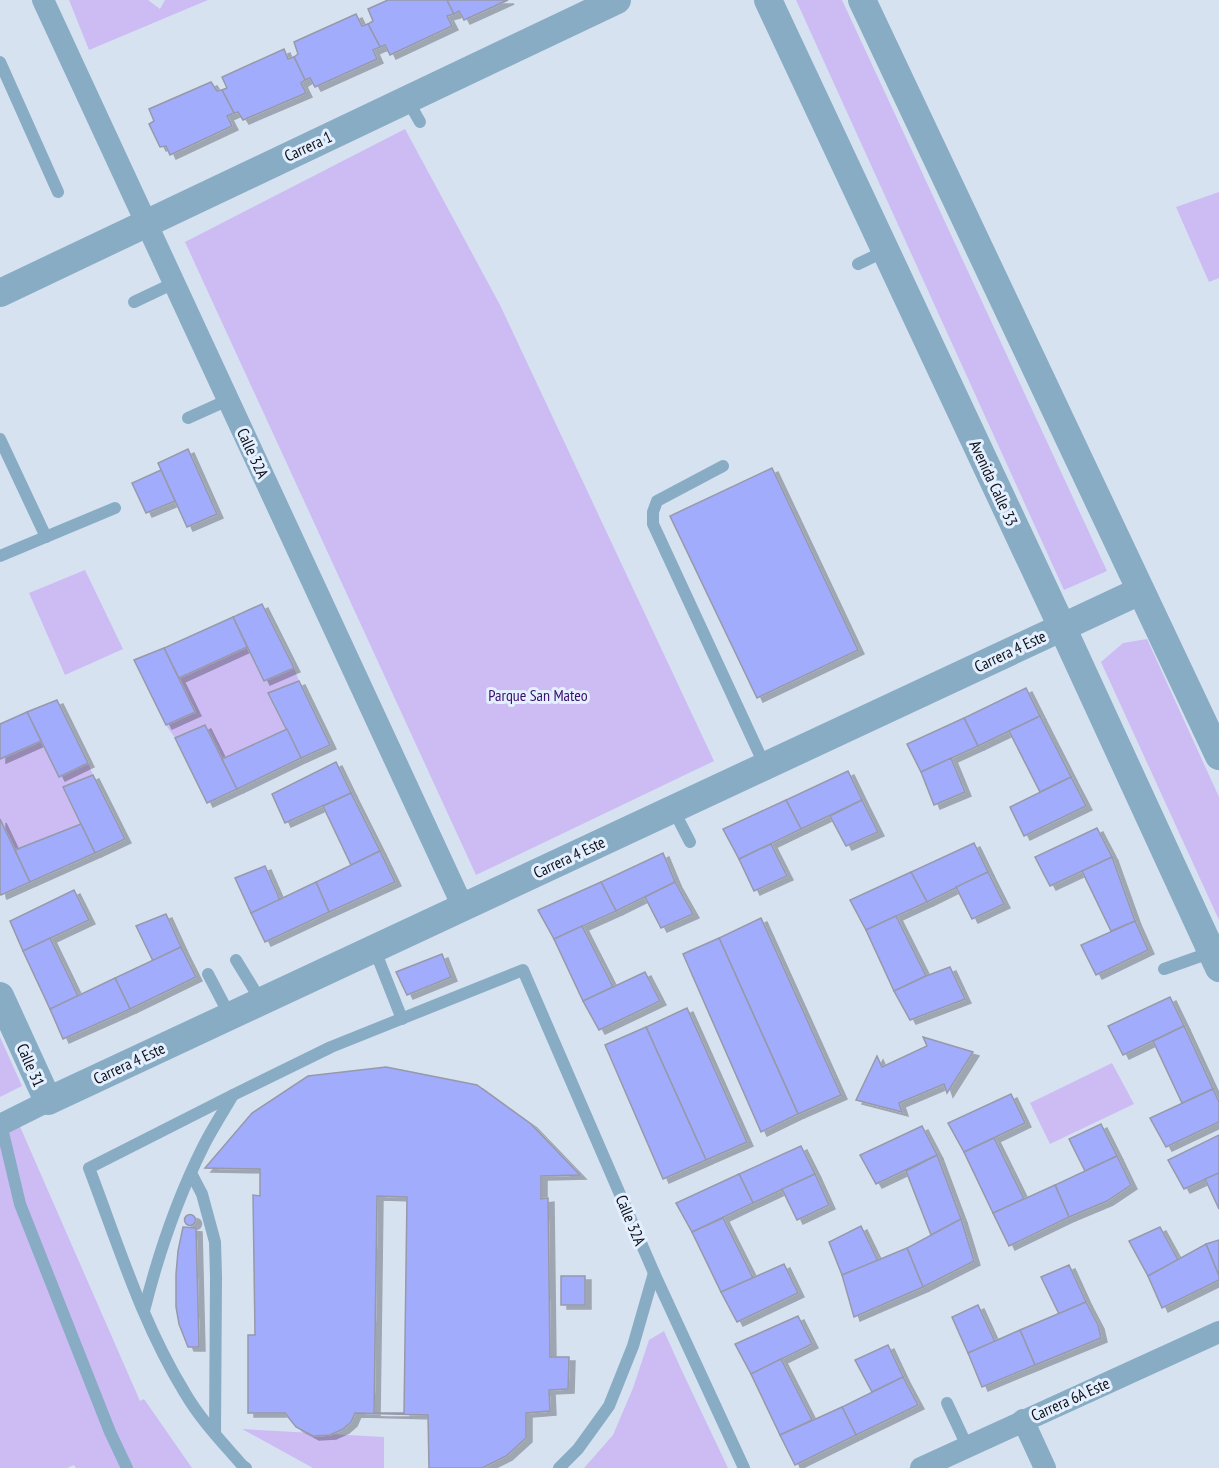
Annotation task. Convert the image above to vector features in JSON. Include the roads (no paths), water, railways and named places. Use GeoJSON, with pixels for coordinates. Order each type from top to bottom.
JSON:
{"type":"FeatureCollection","features":[{"type":"Feature","properties":{"kind":"street","name":"Calle 32A"},"geometry":{"type":"LineString","coordinates":[[43,0],[463,907]]}},
{"type":"Feature","properties":{"kind":"street","name":"Carrera 1"},"geometry":{"type":"LineString","coordinates":[[0,293],[146,223],[414,111],[616,0]]}},
{"type":"Feature","properties":{"kind":"street","name":"Avenida Calle 33"},"geometry":{"type":"LineString","coordinates":[[768,0],[1062,627],[1215,960]]}},
{"type":"Feature","properties":{"kind":"street"},"geometry":{"type":"LineString","coordinates":[[862,0],[1219,756]]}},
{"type":"Feature","properties":{"kind":"street","name":"Carrera 4 Este"},"geometry":{"type":"LineString","coordinates":[[1,1124],[1140,591]]}},
{"type":"Feature","properties":{"kind":"street","name":"Calle 31"},"geometry":{"type":"LineString","coordinates":[[0,996],[48,1101]]}},
{"type":"Feature","properties":{"kind":"street","name":"Carrera 6A Este"},"geometry":{"type":"LineString","coordinates":[[921,1468],[1219,1332]]}},
{"type":"Feature","properties":{"kind":"street"},"geometry":{"type":"LineString","coordinates":[[1023,1420],[1045,1468]]}},
{"type":"Feature","properties":{"kind":"lane"},"geometry":{"type":"LineString","coordinates":[[0,62],[58,192]]}},
{"type":"Feature","properties":{"kind":"lane"},"geometry":{"type":"LineString","coordinates":[[858,264],[885,251]]}},
{"type":"Feature","properties":{"kind":"lane"},"geometry":{"type":"LineString","coordinates":[[134,302],[174,283]]}},
{"type":"Feature","properties":{"kind":"lane"},"geometry":{"type":"LineString","coordinates":[[188,417],[228,400]]}},
{"type":"Feature","properties":{"kind":"lane"},"geometry":{"type":"LineString","coordinates":[[0,439],[46,537]]}},
{"type":"Feature","properties":{"kind":"lane"},"geometry":{"type":"LineString","coordinates":[[723,466],[657,501],[652,512],[652,524],[765,766]]}},
{"type":"Feature","properties":{"kind":"lane"},"geometry":{"type":"LineString","coordinates":[[0,556],[115,508]]}},
{"type":"Feature","properties":{"kind":"lane"},"geometry":{"type":"LineString","coordinates":[[673,808],[690,842]]}},
{"type":"Feature","properties":{"kind":"lane"},"geometry":{"type":"LineString","coordinates":[[246,1468],[215,1434],[185,1394],[163,1352],[144,1311],[89,1168],[331,1047],[402,1019],[374,948]]}},
{"type":"Feature","properties":{"kind":"lane"},"geometry":{"type":"LineString","coordinates":[[236,960],[261,1002]]}},
{"type":"Feature","properties":{"kind":"lane"},"geometry":{"type":"LineString","coordinates":[[1164,969],[1215,960]]}},
{"type":"Feature","properties":{"kind":"lane","name":"Calle 32A"},"geometry":{"type":"LineString","coordinates":[[402,1019],[523,970],[654,1273],[744,1468]]}},
{"type":"Feature","properties":{"kind":"lane"},"geometry":{"type":"LineString","coordinates":[[208,974],[230,1016]]}},
{"type":"Feature","properties":{"kind":"lane"},"geometry":{"type":"LineString","coordinates":[[144,1311],[172,1217],[204,1146],[233,1095]]}},
{"type":"Feature","properties":{"kind":"lane"},"geometry":{"type":"LineString","coordinates":[[1,1124],[20,1204],[110,1432],[128,1468]]}},
{"type":"Feature","properties":{"kind":"lane"},"geometry":{"type":"LineString","coordinates":[[191,1173],[202,1194],[215,1242],[215,1434]]}},
{"type":"Feature","properties":{"kind":"lane"},"geometry":{"type":"LineString","coordinates":[[559,1468],[578,1449],[609,1406],[633,1346],[654,1273]]}},
{"type":"Feature","properties":{"kind":"lane"},"geometry":{"type":"LineString","coordinates":[[947,1403],[967,1446]]}},
{"type":"Feature","properties":{"kind":"park label","name":"Parque San Mateo"},"geometry":{"type":"Point","coordinates":[538,695]}}]}
